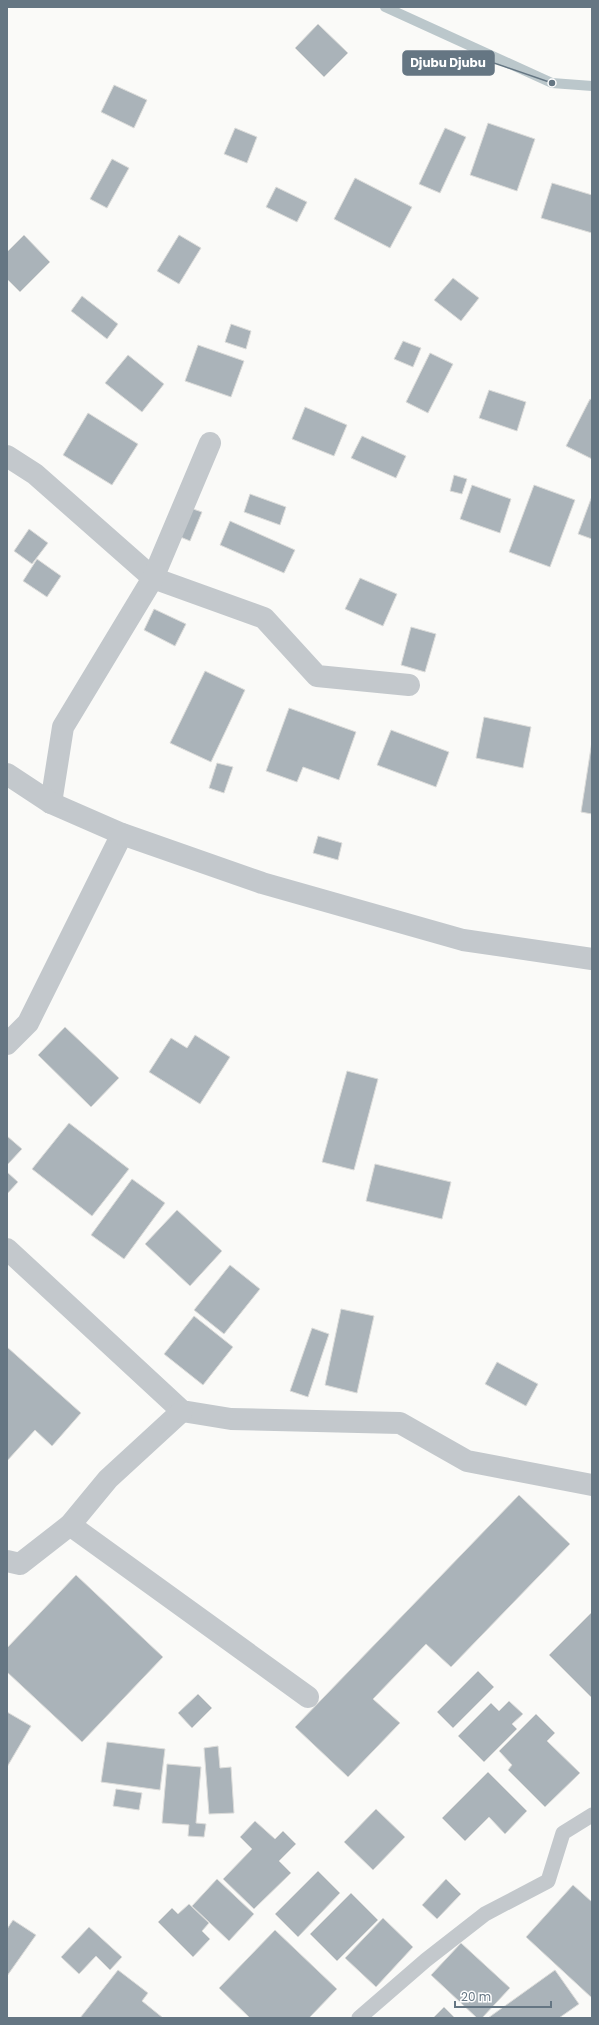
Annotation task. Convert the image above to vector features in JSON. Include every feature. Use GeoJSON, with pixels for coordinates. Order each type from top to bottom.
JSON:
{"type":"FeatureCollection","features":[{"type":"Feature","properties":{"kind":"street"},"geometry":{"type":"LineString","coordinates":[[51,803],[63,727],[153,578],[210,443]]}},
{"type":"Feature","properties":{"kind":"street"},"geometry":{"type":"LineString","coordinates":[[7,456],[35,474],[153,578],[264,618],[317,676],[409,685]]}},
{"type":"Feature","properties":{"kind":"street"},"geometry":{"type":"LineString","coordinates":[[7,774],[51,803],[122,834],[262,883],[463,940],[592,959]]}},
{"type":"Feature","properties":{"kind":"street"},"geometry":{"type":"LineString","coordinates":[[7,1044],[28,1023],[122,834]]}},
{"type":"Feature","properties":{"kind":"street"},"geometry":{"type":"LineString","coordinates":[[7,1250],[182,1410],[231,1419],[400,1423],[467,1461],[592,1485]]}},
{"type":"Feature","properties":{"kind":"street"},"geometry":{"type":"LineString","coordinates":[[7,1561],[20,1564],[70,1525],[108,1478],[182,1410]]}},
{"type":"Feature","properties":{"kind":"street"},"geometry":{"type":"LineString","coordinates":[[70,1525],[308,1697]]}},
{"type":"Feature","properties":{"kind":"lane"},"geometry":{"type":"LineString","coordinates":[[359,2018],[426,1960],[485,1914],[548,1881],[563,1833],[592,1815]]}},
{"type":"Feature","properties":{"kind":"building"},"geometry":{"type":"Polygon","coordinates":[[[318,24],[348,53],[324,77],[295,48],[318,24]]]}},
{"type":"Feature","properties":{"kind":"building"},"geometry":{"type":"Polygon","coordinates":[[[114,85],[147,100],[134,128],[101,112],[114,85]]]}},
{"type":"Feature","properties":{"kind":"building"},"geometry":{"type":"Polygon","coordinates":[[[488,123],[535,139],[517,191],[470,175],[488,123]]]}},
{"type":"Feature","properties":{"kind":"building"},"geometry":{"type":"Polygon","coordinates":[[[235,128],[257,137],[247,163],[224,154],[235,128]]]}},
{"type":"Feature","properties":{"kind":"building"},"geometry":{"type":"Polygon","coordinates":[[[445,128],[466,137],[440,193],[419,184],[445,128]]]}},
{"type":"Feature","properties":{"kind":"building"},"geometry":{"type":"Polygon","coordinates":[[[112,159],[129,168],[107,208],[90,199],[112,159]]]}},
{"type":"Feature","properties":{"kind":"building"},"geometry":{"type":"Polygon","coordinates":[[[355,178],[412,207],[390,248],[334,219],[355,178]]]}},
{"type":"Feature","properties":{"kind":"building"},"geometry":{"type":"Polygon","coordinates":[[[552,183],[592,195],[592,233],[541,218],[552,183]]]}},
{"type":"Feature","properties":{"kind":"building"},"geometry":{"type":"Polygon","coordinates":[[[276,187],[307,202],[297,222],[266,207],[276,187]]]}},
{"type":"Feature","properties":{"kind":"building"},"geometry":{"type":"Polygon","coordinates":[[[24,235],[50,262],[20,292],[7,279],[7,252],[24,235]]]}},
{"type":"Feature","properties":{"kind":"building"},"geometry":{"type":"Polygon","coordinates":[[[179,235],[201,248],[179,284],[157,271],[179,235]]]}},
{"type":"Feature","properties":{"kind":"building"},"geometry":{"type":"Polygon","coordinates":[[[453,278],[479,298],[461,321],[434,300],[453,278]]]}},
{"type":"Feature","properties":{"kind":"building"},"geometry":{"type":"Polygon","coordinates":[[[82,296],[118,324],[107,339],[71,311],[82,296]]]}},
{"type":"Feature","properties":{"kind":"building"},"geometry":{"type":"Polygon","coordinates":[[[231,324],[251,331],[246,349],[225,342],[231,324]]]}},
{"type":"Feature","properties":{"kind":"building"},"geometry":{"type":"Polygon","coordinates":[[[403,341],[421,348],[413,367],[394,359],[403,341]]]}},
{"type":"Feature","properties":{"kind":"building"},"geometry":{"type":"Polygon","coordinates":[[[198,345],[244,361],[231,397],[185,381],[198,345]]]}},
{"type":"Feature","properties":{"kind":"building"},"geometry":{"type":"Polygon","coordinates":[[[430,353],[453,364],[428,413],[406,402],[430,353]]]}},
{"type":"Feature","properties":{"kind":"building"},"geometry":{"type":"Polygon","coordinates":[[[128,355],[164,384],[142,412],[105,383],[128,355]]]}},
{"type":"Feature","properties":{"kind":"building"},"geometry":{"type":"Polygon","coordinates":[[[489,390],[526,402],[517,431],[479,418],[489,390]]]}},
{"type":"Feature","properties":{"kind":"building"},"geometry":{"type":"Polygon","coordinates":[[[590,399],[592,400],[592,459],[566,446],[590,399]]]}},
{"type":"Feature","properties":{"kind":"building"},"geometry":{"type":"Polygon","coordinates":[[[305,407],[347,425],[334,456],[292,439],[305,407]]]}},
{"type":"Feature","properties":{"kind":"building"},"geometry":{"type":"Polygon","coordinates":[[[88,413],[138,444],[112,485],[63,455],[88,413]]]}},
{"type":"Feature","properties":{"kind":"building"},"geometry":{"type":"Polygon","coordinates":[[[362,436],[406,456],[396,478],[351,458],[362,436]]]}},
{"type":"Feature","properties":{"kind":"building"},"geometry":{"type":"Polygon","coordinates":[[[454,475],[467,479],[462,494],[450,491],[454,475]]]}},
{"type":"Feature","properties":{"kind":"building"},"geometry":{"type":"Polygon","coordinates":[[[472,485],[511,499],[500,533],[460,519],[472,485]]]}},
{"type":"Feature","properties":{"kind":"building"},"geometry":{"type":"Polygon","coordinates":[[[534,485],[575,500],[550,567],[509,552],[534,485]]]}},
{"type":"Feature","properties":{"kind":"building"},"geometry":{"type":"Polygon","coordinates":[[[250,494],[286,507],[280,525],[244,512],[250,494]]]}},
{"type":"Feature","properties":{"kind":"building"},"geometry":{"type":"Polygon","coordinates":[[[592,496],[592,539],[578,534],[592,496]]]}},
{"type":"Feature","properties":{"kind":"building"},"geometry":{"type":"Polygon","coordinates":[[[190,508],[202,512],[190,541],[178,536],[190,508]]]}},
{"type":"Feature","properties":{"kind":"building"},"geometry":{"type":"Polygon","coordinates":[[[230,521],[295,550],[284,573],[220,545],[230,521]]]}},
{"type":"Feature","properties":{"kind":"building"},"geometry":{"type":"Polygon","coordinates":[[[29,529],[48,543],[32,564],[14,551],[29,529]]]}},
{"type":"Feature","properties":{"kind":"building"},"geometry":{"type":"Polygon","coordinates":[[[37,559],[61,576],[47,597],[23,581],[37,559]]]}},
{"type":"Feature","properties":{"kind":"building"},"geometry":{"type":"Polygon","coordinates":[[[360,578],[397,594],[383,626],[345,609],[360,578]]]}},
{"type":"Feature","properties":{"kind":"building"},"geometry":{"type":"Polygon","coordinates":[[[154,609],[186,624],[175,646],[144,630],[154,609]]]}},
{"type":"Feature","properties":{"kind":"building"},"geometry":{"type":"Polygon","coordinates":[[[411,627],[436,634],[425,672],[401,665],[411,627]]]}},
{"type":"Feature","properties":{"kind":"building"},"geometry":{"type":"Polygon","coordinates":[[[205,671],[245,690],[211,762],[170,743],[205,671]]]}},
{"type":"Feature","properties":{"kind":"building"},"geometry":{"type":"Polygon","coordinates":[[[289,708],[356,732],[339,780],[303,767],[297,782],[266,771],[289,708]]]}},
{"type":"Feature","properties":{"kind":"building"},"geometry":{"type":"Polygon","coordinates":[[[484,717],[531,727],[523,768],[476,758],[484,717]]]}},
{"type":"Feature","properties":{"kind":"building"},"geometry":{"type":"Polygon","coordinates":[[[391,730],[449,752],[436,787],[377,765],[391,730]]]}},
{"type":"Feature","properties":{"kind":"building"},"geometry":{"type":"Polygon","coordinates":[[[592,741],[592,814],[581,812],[592,741]]]}},
{"type":"Feature","properties":{"kind":"building"},"geometry":{"type":"Polygon","coordinates":[[[217,763],[233,767],[224,793],[209,788],[217,763]]]}},
{"type":"Feature","properties":{"kind":"building"},"geometry":{"type":"Polygon","coordinates":[[[318,836],[342,843],[338,860],[313,853],[318,836]]]}},
{"type":"Feature","properties":{"kind":"building"},"geometry":{"type":"Polygon","coordinates":[[[65,1027],[119,1078],[91,1107],[38,1055],[65,1027]]]}},
{"type":"Feature","properties":{"kind":"building"},"geometry":{"type":"Polygon","coordinates":[[[195,1035],[230,1057],[200,1104],[149,1072],[171,1038],[187,1048],[195,1035]]]}},
{"type":"Feature","properties":{"kind":"building"},"geometry":{"type":"Polygon","coordinates":[[[347,1071],[378,1079],[354,1170],[322,1162],[347,1071]]]}},
{"type":"Feature","properties":{"kind":"building"},"geometry":{"type":"Polygon","coordinates":[[[69,1123],[129,1169],[92,1216],[32,1169],[69,1123]]]}},
{"type":"Feature","properties":{"kind":"building"},"geometry":{"type":"Polygon","coordinates":[[[7,1136],[22,1149],[8,1164],[7,1163],[7,1136]]]}},
{"type":"Feature","properties":{"kind":"building"},"geometry":{"type":"Polygon","coordinates":[[[375,1164],[451,1182],[442,1219],[366,1201],[375,1164]]]}},
{"type":"Feature","properties":{"kind":"building"},"geometry":{"type":"Polygon","coordinates":[[[7,1172],[18,1182],[7,1194],[7,1172]]]}},
{"type":"Feature","properties":{"kind":"building"},"geometry":{"type":"Polygon","coordinates":[[[132,1179],[165,1203],[124,1259],[91,1235],[132,1179]]]}},
{"type":"Feature","properties":{"kind":"building"},"geometry":{"type":"Polygon","coordinates":[[[177,1210],[222,1251],[190,1286],[145,1244],[177,1210]]]}},
{"type":"Feature","properties":{"kind":"building"},"geometry":{"type":"Polygon","coordinates":[[[230,1265],[260,1289],[224,1334],[194,1310],[230,1265]]]}},
{"type":"Feature","properties":{"kind":"building"},"geometry":{"type":"Polygon","coordinates":[[[341,1309],[374,1316],[357,1393],[325,1385],[341,1309]]]}},
{"type":"Feature","properties":{"kind":"building"},"geometry":{"type":"Polygon","coordinates":[[[194,1316],[233,1347],[203,1385],[164,1354],[194,1316]]]}},
{"type":"Feature","properties":{"kind":"building"},"geometry":{"type":"Polygon","coordinates":[[[312,1328],[329,1334],[308,1397],[290,1391],[312,1328]]]}},
{"type":"Feature","properties":{"kind":"building"},"geometry":{"type":"Polygon","coordinates":[[[7,1347],[81,1413],[52,1446],[35,1430],[7,1461],[7,1347]]]}},
{"type":"Feature","properties":{"kind":"building"},"geometry":{"type":"Polygon","coordinates":[[[497,1362],[538,1384],[526,1406],[485,1384],[497,1362]]]}},
{"type":"Feature","properties":{"kind":"building"},"geometry":{"type":"Polygon","coordinates":[[[519,1495],[570,1544],[451,1667],[426,1644],[373,1699],[400,1723],[348,1777],[295,1727],[519,1495]]]}},
{"type":"Feature","properties":{"kind":"building"},"geometry":{"type":"Polygon","coordinates":[[[76,1575],[163,1657],[82,1742],[7,1672],[7,1648],[76,1575]]]}},
{"type":"Feature","properties":{"kind":"building"},"geometry":{"type":"Polygon","coordinates":[[[592,1612],[592,1698],[549,1655],[592,1612]]]}},
{"type":"Feature","properties":{"kind":"building"},"geometry":{"type":"Polygon","coordinates":[[[478,1671],[494,1687],[453,1728],[437,1712],[478,1671]]]}},
{"type":"Feature","properties":{"kind":"building"},"geometry":{"type":"Polygon","coordinates":[[[198,1694],[212,1708],[192,1728],[178,1713],[198,1694]]]}},
{"type":"Feature","properties":{"kind":"building"},"geometry":{"type":"Polygon","coordinates":[[[509,1701],[523,1714],[512,1724],[517,1729],[484,1762],[458,1736],[491,1703],[499,1711],[509,1701]]]}},
{"type":"Feature","properties":{"kind":"building"},"geometry":{"type":"Polygon","coordinates":[[[7,1712],[31,1726],[7,1767],[7,1712]]]}},
{"type":"Feature","properties":{"kind":"building"},"geometry":{"type":"Polygon","coordinates":[[[536,1714],[555,1733],[547,1741],[580,1773],[545,1807],[508,1770],[512,1765],[499,1751],[536,1714]]]}},
{"type":"Feature","properties":{"kind":"building"},"geometry":{"type":"Polygon","coordinates":[[[107,1742],[165,1749],[160,1790],[101,1782],[107,1742]]]}},
{"type":"Feature","properties":{"kind":"building"},"geometry":{"type":"Polygon","coordinates":[[[218,1746],[220,1768],[231,1767],[234,1813],[209,1814],[204,1748],[218,1746]]]}},
{"type":"Feature","properties":{"kind":"building"},"geometry":{"type":"Polygon","coordinates":[[[167,1764],[201,1767],[196,1823],[206,1824],[204,1837],[188,1836],[189,1825],[162,1823],[167,1764]]]}},
{"type":"Feature","properties":{"kind":"building"},"geometry":{"type":"Polygon","coordinates":[[[488,1772],[527,1811],[505,1834],[489,1817],[465,1841],[442,1818],[488,1772]]]}},
{"type":"Feature","properties":{"kind":"building"},"geometry":{"type":"Polygon","coordinates":[[[116,1789],[142,1793],[139,1810],[113,1806],[116,1789]]]}},
{"type":"Feature","properties":{"kind":"building"},"geometry":{"type":"Polygon","coordinates":[[[376,1809],[405,1837],[373,1870],[344,1842],[376,1809]]]}},
{"type":"Feature","properties":{"kind":"building"},"geometry":{"type":"Polygon","coordinates":[[[255,1821],[275,1839],[283,1831],[296,1844],[279,1861],[291,1873],[254,1909],[223,1879],[252,1849],[240,1837],[255,1821]]]}},
{"type":"Feature","properties":{"kind":"building"},"geometry":{"type":"Polygon","coordinates":[[[318,1871],[340,1893],[298,1937],[275,1914],[318,1871]]]}},
{"type":"Feature","properties":{"kind":"building"},"geometry":{"type":"Polygon","coordinates":[[[217,1879],[254,1914],[229,1941],[192,1906],[217,1879]]]}},
{"type":"Feature","properties":{"kind":"building"},"geometry":{"type":"Polygon","coordinates":[[[446,1879],[461,1894],[437,1919],[422,1905],[446,1879]]]}},
{"type":"Feature","properties":{"kind":"building"},"geometry":{"type":"Polygon","coordinates":[[[573,1885],[592,1902],[592,1998],[526,1937],[573,1885]]]}},
{"type":"Feature","properties":{"kind":"building"},"geometry":{"type":"Polygon","coordinates":[[[351,1893],[378,1920],[337,1961],[310,1934],[351,1893]]]}},
{"type":"Feature","properties":{"kind":"building"},"geometry":{"type":"Polygon","coordinates":[[[189,1904],[209,1923],[202,1931],[210,1939],[193,1957],[158,1922],[172,1908],[178,1914],[189,1904]]]}},
{"type":"Feature","properties":{"kind":"building"},"geometry":{"type":"Polygon","coordinates":[[[383,1918],[413,1947],[376,1987],[345,1958],[383,1918]]]}},
{"type":"Feature","properties":{"kind":"building"},"geometry":{"type":"Polygon","coordinates":[[[13,1920],[36,1935],[7,1976],[7,1929],[13,1920]]]}},
{"type":"Feature","properties":{"kind":"building"},"geometry":{"type":"Polygon","coordinates":[[[89,1927],[122,1957],[110,1970],[96,1956],[79,1974],[61,1957],[89,1927]]]}},
{"type":"Feature","properties":{"kind":"building"},"geometry":{"type":"Polygon","coordinates":[[[275,1930],[337,1989],[309,2018],[250,2018],[219,1988],[275,1930]]]}},
{"type":"Feature","properties":{"kind":"building"},"geometry":{"type":"Polygon","coordinates":[[[461,1943],[510,1988],[482,2018],[477,2018],[431,1975],[461,1943]]]}},
{"type":"Feature","properties":{"kind":"building"},"geometry":{"type":"Polygon","coordinates":[[[118,1970],[148,1993],[142,2001],[163,2018],[80,2018],[118,1970]]]}},
{"type":"Feature","properties":{"kind":"building"},"geometry":{"type":"Polygon","coordinates":[[[555,1970],[579,2004],[559,2018],[488,2018],[555,1970]]]}},
{"type":"Feature","properties":{"kind":"building"},"geometry":{"type":"Polygon","coordinates":[[[444,2007],[455,2018],[433,2018],[444,2007]]]}},
{"type":"Feature","properties":{"kind":"waterway"},"geometry":{"type":"LineString","coordinates":[[385,7],[552,83],[592,86]]}},
{"type":"Feature","properties":{"kind":"place","name":"Djubu Djubu"},"geometry":{"type":"Point","coordinates":[552,83]}}]}
